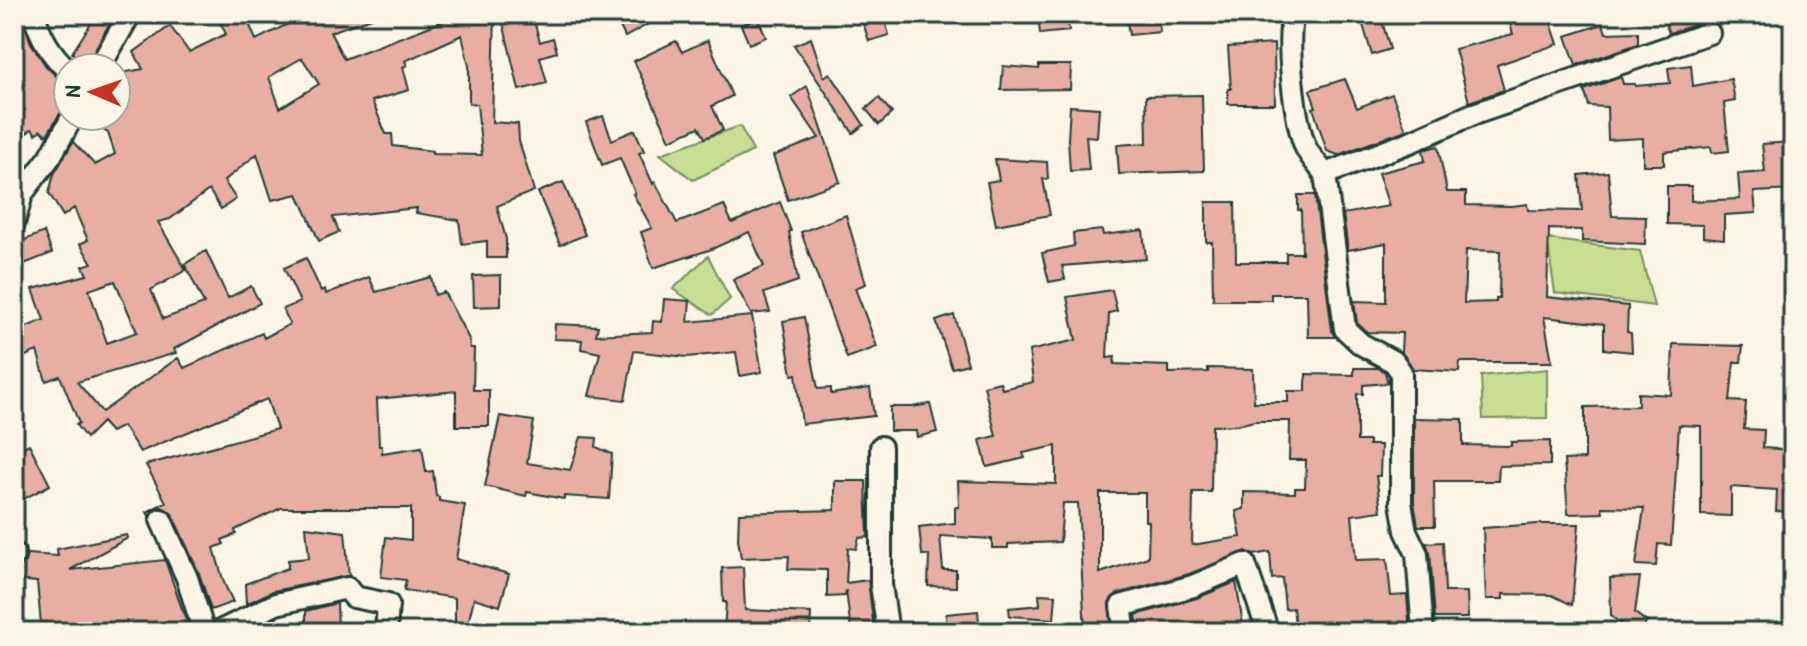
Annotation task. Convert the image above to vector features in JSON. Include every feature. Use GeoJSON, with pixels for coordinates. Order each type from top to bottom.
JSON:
{"type":"FeatureCollection","features":[{"type":"Feature","properties":{"kind":"street"},"geometry":{"type":"LineString","coordinates":[[34,14],[52,53]]}},
{"type":"Feature","properties":{"kind":"street"},"geometry":{"type":"LineString","coordinates":[[108,52],[130,14]]}},
{"type":"Feature","properties":{"kind":"street"},"geometry":{"type":"LineString","coordinates":[[1293,14],[1292,63],[1297,111],[1306,148],[1325,174],[1345,329],[1361,344],[1394,362],[1401,372],[1401,503],[1406,531],[1417,554],[1423,632]]}},
{"type":"Feature","properties":{"kind":"street"},"geometry":{"type":"LineString","coordinates":[[1325,174],[1471,115],[1709,33]]}},
{"type":"Feature","properties":{"kind":"street"},"geometry":{"type":"LineString","coordinates":[[14,223],[22,194],[50,157],[64,132]]}},
{"type":"Feature","properties":{"kind":"street"},"geometry":{"type":"LineString","coordinates":[[881,447],[881,585],[888,632]]}},
{"type":"Feature","properties":{"kind":"street"},"geometry":{"type":"LineString","coordinates":[[161,520],[187,578],[204,632]]}},
{"type":"Feature","properties":{"kind":"street"},"geometry":{"type":"LineString","coordinates":[[1125,632],[1121,606],[1193,586],[1245,564],[1268,632]]}},
{"type":"Feature","properties":{"kind":"street"},"geometry":{"type":"LineString","coordinates":[[218,632],[276,604],[347,588],[354,597],[388,604],[386,632]]}},
{"type":"Feature","properties":{"kind":"green space"},"geometry":{"type":"Polygon","coordinates":[[[740,126],[753,151],[693,180],[660,154],[740,126]]]}},
{"type":"Feature","properties":{"kind":"green space"},"geometry":{"type":"Polygon","coordinates":[[[1547,239],[1640,251],[1654,306],[1555,293],[1547,239]]]}},
{"type":"Feature","properties":{"kind":"green space"},"geometry":{"type":"Polygon","coordinates":[[[708,256],[730,299],[712,315],[673,289],[708,256]]]}},
{"type":"Feature","properties":{"kind":"green space"},"geometry":{"type":"Polygon","coordinates":[[[1547,369],[1547,418],[1483,419],[1481,376],[1547,369]]]}},
{"type":"Feature","properties":{"kind":"building"},"geometry":{"type":"Polygon","coordinates":[[[14,14],[21,14],[31,43],[52,72],[52,126],[46,135],[41,130],[36,134],[32,129],[14,143],[14,125],[23,117],[21,113],[25,110],[14,96],[14,14]]]}},
{"type":"Feature","properties":{"kind":"building"},"geometry":{"type":"Polygon","coordinates":[[[97,14],[115,14],[93,52],[73,52],[97,14]]]}},
{"type":"Feature","properties":{"kind":"building"},"geometry":{"type":"Polygon","coordinates":[[[216,14],[245,14],[256,40],[308,14],[375,14],[375,17],[330,32],[344,59],[462,14],[495,14],[492,122],[518,124],[519,141],[534,191],[497,206],[506,239],[506,258],[487,258],[487,241],[462,244],[459,220],[416,213],[417,208],[333,217],[339,232],[319,241],[298,194],[272,200],[257,154],[224,181],[236,199],[221,209],[209,190],[170,219],[158,222],[186,270],[151,290],[163,319],[204,304],[185,264],[206,251],[228,298],[251,286],[260,303],[174,349],[176,353],[77,382],[102,412],[178,358],[184,368],[262,333],[264,338],[290,324],[283,309],[300,302],[284,268],[306,258],[321,291],[325,289],[326,294],[369,277],[376,292],[431,277],[435,295],[444,292],[469,339],[470,348],[474,348],[473,390],[489,390],[489,426],[456,426],[456,391],[377,399],[379,446],[382,446],[382,453],[422,447],[426,472],[433,471],[439,501],[465,505],[456,559],[509,574],[500,606],[474,598],[466,632],[455,632],[455,598],[404,590],[406,580],[381,577],[386,537],[411,540],[411,508],[281,508],[235,530],[236,534],[222,540],[224,544],[214,548],[233,602],[211,610],[199,573],[172,514],[162,507],[149,516],[147,512],[166,502],[146,465],[277,429],[267,399],[140,452],[123,426],[111,432],[102,422],[86,438],[76,425],[79,423],[60,376],[46,381],[37,351],[14,361],[14,332],[44,320],[33,289],[87,275],[83,266],[92,263],[80,244],[88,240],[74,208],[63,216],[49,193],[54,174],[73,142],[95,165],[115,154],[106,132],[132,132],[132,71],[143,69],[134,52],[170,26],[189,52],[226,34],[216,14]],[[462,35],[405,61],[407,65],[403,67],[409,90],[372,101],[386,134],[392,134],[393,146],[432,151],[432,154],[482,155],[477,104],[469,103],[469,66],[462,35]],[[302,58],[269,77],[280,108],[319,84],[302,58]],[[115,281],[89,290],[107,343],[137,332],[115,281]]]}},
{"type":"Feature","properties":{"kind":"building"},"geometry":{"type":"Polygon","coordinates":[[[501,14],[524,14],[525,24],[534,21],[540,42],[553,38],[557,52],[540,57],[547,83],[519,90],[501,14]]]}},
{"type":"Feature","properties":{"kind":"building"},"geometry":{"type":"Polygon","coordinates":[[[614,14],[666,14],[625,37],[614,14]]]}},
{"type":"Feature","properties":{"kind":"building"},"geometry":{"type":"Polygon","coordinates":[[[860,14],[883,14],[889,35],[869,41],[860,14]]]}},
{"type":"Feature","properties":{"kind":"building"},"geometry":{"type":"Polygon","coordinates":[[[1038,14],[1067,14],[1069,31],[1040,34],[1038,14]]]}},
{"type":"Feature","properties":{"kind":"building"},"geometry":{"type":"Polygon","coordinates":[[[1126,14],[1158,14],[1160,32],[1129,35],[1126,14]]]}},
{"type":"Feature","properties":{"kind":"building"},"geometry":{"type":"Polygon","coordinates":[[[1380,14],[1390,49],[1372,55],[1361,18],[1380,14]]]}},
{"type":"Feature","properties":{"kind":"building"},"geometry":{"type":"Polygon","coordinates":[[[1526,14],[1548,14],[1558,44],[1497,65],[1504,90],[1469,102],[1455,49],[1513,34],[1509,20],[1526,14]]]}},
{"type":"Feature","properties":{"kind":"building"},"geometry":{"type":"Polygon","coordinates":[[[1661,14],[1730,14],[1669,33],[1661,14]]]}},
{"type":"Feature","properties":{"kind":"building"},"geometry":{"type":"Polygon","coordinates":[[[758,18],[766,37],[749,44],[741,25],[758,18]]]}},
{"type":"Feature","properties":{"kind":"building"},"geometry":{"type":"Polygon","coordinates":[[[1603,24],[1606,33],[1638,32],[1638,44],[1576,65],[1566,36],[1603,24]]]}},
{"type":"Feature","properties":{"kind":"building"},"geometry":{"type":"Polygon","coordinates":[[[811,38],[824,77],[830,73],[864,125],[853,133],[794,45],[811,38]]]}},
{"type":"Feature","properties":{"kind":"building"},"geometry":{"type":"Polygon","coordinates":[[[708,40],[732,96],[712,106],[723,130],[705,138],[699,127],[670,140],[634,61],[676,41],[682,52],[708,40]]]}},
{"type":"Feature","properties":{"kind":"building"},"geometry":{"type":"Polygon","coordinates":[[[1274,44],[1275,104],[1228,104],[1228,89],[1231,89],[1228,47],[1274,44]]]}},
{"type":"Feature","properties":{"kind":"building"},"geometry":{"type":"Polygon","coordinates":[[[1039,65],[1071,65],[1070,89],[1001,90],[1003,66],[1039,69],[1039,65]]]}},
{"type":"Feature","properties":{"kind":"building"},"geometry":{"type":"Polygon","coordinates":[[[1691,65],[1693,86],[1731,79],[1735,101],[1724,103],[1729,151],[1712,153],[1711,147],[1664,152],[1664,165],[1643,165],[1643,138],[1608,140],[1607,107],[1589,106],[1584,90],[1621,77],[1623,84],[1635,86],[1670,83],[1668,68],[1691,65]]]}},
{"type":"Feature","properties":{"kind":"building"},"geometry":{"type":"Polygon","coordinates":[[[1345,79],[1357,108],[1392,94],[1406,130],[1338,155],[1327,151],[1310,90],[1345,79]]]}},
{"type":"Feature","properties":{"kind":"building"},"geometry":{"type":"Polygon","coordinates":[[[807,86],[840,182],[788,200],[773,156],[819,138],[791,97],[807,86]]]}},
{"type":"Feature","properties":{"kind":"building"},"geometry":{"type":"Polygon","coordinates":[[[1202,95],[1204,171],[1119,174],[1117,145],[1147,143],[1146,96],[1202,95]]]}},
{"type":"Feature","properties":{"kind":"building"},"geometry":{"type":"Polygon","coordinates":[[[879,98],[892,113],[879,125],[866,109],[879,98]]]}},
{"type":"Feature","properties":{"kind":"building"},"geometry":{"type":"Polygon","coordinates":[[[1070,106],[1099,108],[1097,137],[1086,136],[1089,170],[1070,171],[1070,106]]]}},
{"type":"Feature","properties":{"kind":"building"},"geometry":{"type":"Polygon","coordinates":[[[603,116],[612,140],[635,130],[644,151],[639,153],[653,184],[655,182],[677,223],[724,205],[732,223],[780,202],[791,231],[798,281],[764,293],[770,312],[751,314],[733,280],[764,266],[749,232],[712,249],[653,268],[641,232],[652,228],[633,194],[620,158],[602,165],[586,122],[603,116]]]}},
{"type":"Feature","properties":{"kind":"building"},"geometry":{"type":"Polygon","coordinates":[[[1793,142],[1793,190],[1754,192],[1756,213],[1724,215],[1724,239],[1703,237],[1703,225],[1667,224],[1667,186],[1691,186],[1691,201],[1740,199],[1738,174],[1765,172],[1762,144],[1793,142]]]}},
{"type":"Feature","properties":{"kind":"building"},"geometry":{"type":"Polygon","coordinates":[[[1438,146],[1447,192],[1466,192],[1466,205],[1527,204],[1528,210],[1582,211],[1579,175],[1608,172],[1612,216],[1646,217],[1645,244],[1582,241],[1582,230],[1549,229],[1547,297],[1628,306],[1627,332],[1631,333],[1632,352],[1604,349],[1604,324],[1544,317],[1552,362],[1460,362],[1459,372],[1413,369],[1401,352],[1402,333],[1367,332],[1357,323],[1354,301],[1386,302],[1386,243],[1348,250],[1343,214],[1389,206],[1378,173],[1425,161],[1423,150],[1438,146]],[[1466,250],[1464,303],[1496,302],[1499,298],[1500,251],[1466,250]]]}},
{"type":"Feature","properties":{"kind":"building"},"geometry":{"type":"Polygon","coordinates":[[[995,159],[1047,162],[1048,179],[1043,179],[1050,215],[996,225],[987,182],[999,180],[995,159]]]}},
{"type":"Feature","properties":{"kind":"building"},"geometry":{"type":"Polygon","coordinates":[[[563,182],[585,235],[560,245],[538,192],[563,182]]]}},
{"type":"Feature","properties":{"kind":"building"},"geometry":{"type":"Polygon","coordinates":[[[1298,195],[1315,195],[1335,337],[1308,337],[1307,294],[1271,294],[1271,300],[1213,300],[1212,242],[1206,242],[1206,202],[1235,202],[1236,262],[1286,262],[1286,253],[1302,253],[1298,195]]]}},
{"type":"Feature","properties":{"kind":"building"},"geometry":{"type":"Polygon","coordinates":[[[846,215],[866,284],[855,288],[877,347],[847,358],[801,232],[846,215]]]}},
{"type":"Feature","properties":{"kind":"building"},"geometry":{"type":"Polygon","coordinates":[[[1102,230],[1103,235],[1143,230],[1146,259],[1062,266],[1065,279],[1049,282],[1042,253],[1074,246],[1073,233],[1102,230]]]}},
{"type":"Feature","properties":{"kind":"building"},"geometry":{"type":"Polygon","coordinates":[[[44,232],[52,253],[14,268],[14,257],[20,242],[44,232]]]}},
{"type":"Feature","properties":{"kind":"building"},"geometry":{"type":"Polygon","coordinates":[[[501,275],[501,306],[474,307],[473,276],[501,275]]]}},
{"type":"Feature","properties":{"kind":"building"},"geometry":{"type":"Polygon","coordinates":[[[1112,290],[1117,311],[1109,313],[1107,358],[1115,357],[1114,364],[1169,366],[1169,373],[1208,372],[1208,368],[1253,369],[1254,402],[1288,402],[1288,391],[1306,391],[1306,374],[1354,375],[1354,368],[1378,368],[1385,372],[1388,383],[1363,385],[1363,394],[1357,394],[1357,441],[1381,445],[1380,476],[1376,476],[1381,511],[1352,515],[1356,560],[1387,559],[1391,596],[1407,595],[1410,632],[1373,632],[1373,628],[1296,632],[1293,608],[1285,609],[1282,578],[1272,579],[1270,552],[1254,555],[1246,551],[1189,574],[1117,594],[1109,602],[1112,632],[1085,632],[1078,503],[1063,503],[1060,542],[1008,544],[1008,548],[992,548],[992,539],[940,536],[943,570],[956,570],[956,587],[928,586],[929,555],[922,555],[919,527],[955,523],[955,507],[959,507],[958,481],[1056,484],[1056,446],[1023,453],[1025,458],[987,467],[980,440],[996,436],[984,386],[1000,382],[1002,389],[1033,382],[1029,351],[1076,340],[1067,297],[1112,290]],[[1290,421],[1212,426],[1211,492],[1193,492],[1192,545],[1241,537],[1236,511],[1244,509],[1244,492],[1295,493],[1295,488],[1305,488],[1306,460],[1289,460],[1290,421]],[[1100,493],[1100,573],[1148,557],[1149,521],[1145,521],[1145,493],[1100,493]]]}},
{"type":"Feature","properties":{"kind":"building"},"geometry":{"type":"Polygon","coordinates":[[[664,299],[690,301],[688,322],[752,316],[762,372],[740,376],[736,352],[687,357],[634,351],[625,400],[589,396],[600,353],[581,349],[582,340],[554,339],[555,324],[598,326],[596,335],[652,332],[653,321],[662,322],[664,299]]]}},
{"type":"Feature","properties":{"kind":"building"},"geometry":{"type":"Polygon","coordinates":[[[954,315],[968,364],[952,368],[936,321],[954,315]]]}},
{"type":"Feature","properties":{"kind":"building"},"geometry":{"type":"Polygon","coordinates":[[[804,317],[818,389],[831,388],[831,394],[870,388],[874,416],[802,424],[796,374],[792,375],[783,321],[804,317]]]}},
{"type":"Feature","properties":{"kind":"building"},"geometry":{"type":"Polygon","coordinates":[[[1673,344],[1743,346],[1741,362],[1734,362],[1730,401],[1746,402],[1744,429],[1764,430],[1763,448],[1793,450],[1793,512],[1776,511],[1777,490],[1731,487],[1731,516],[1701,515],[1701,426],[1679,425],[1671,545],[1658,544],[1656,566],[1636,565],[1644,508],[1602,507],[1603,513],[1568,514],[1564,460],[1585,459],[1585,407],[1638,406],[1638,393],[1671,395],[1673,344]]]}},
{"type":"Feature","properties":{"kind":"building"},"geometry":{"type":"Polygon","coordinates":[[[930,404],[937,432],[917,437],[916,431],[890,431],[890,407],[930,404]]]}},
{"type":"Feature","properties":{"kind":"building"},"geometry":{"type":"Polygon","coordinates":[[[500,416],[534,421],[527,463],[570,470],[581,437],[597,438],[596,447],[612,454],[609,499],[564,496],[564,499],[527,492],[526,496],[485,486],[500,416]]]}},
{"type":"Feature","properties":{"kind":"building"},"geometry":{"type":"Polygon","coordinates":[[[1414,418],[1463,419],[1463,445],[1511,446],[1511,442],[1550,441],[1550,465],[1499,466],[1498,481],[1434,481],[1435,526],[1418,526],[1414,502],[1414,418]]]}},
{"type":"Feature","properties":{"kind":"building"},"geometry":{"type":"Polygon","coordinates":[[[29,444],[50,485],[20,501],[14,489],[14,452],[29,444]]]}},
{"type":"Feature","properties":{"kind":"building"},"geometry":{"type":"Polygon","coordinates":[[[835,481],[866,481],[868,537],[859,538],[856,549],[848,548],[846,583],[868,580],[874,629],[851,631],[846,590],[845,596],[827,597],[827,570],[788,569],[789,556],[741,558],[739,513],[835,510],[835,481]]]}},
{"type":"Feature","properties":{"kind":"building"},"geometry":{"type":"Polygon","coordinates":[[[1579,524],[1572,605],[1552,595],[1503,594],[1503,599],[1486,599],[1483,528],[1579,524]]]}},
{"type":"Feature","properties":{"kind":"building"},"geometry":{"type":"Polygon","coordinates":[[[306,527],[345,532],[349,576],[273,591],[246,604],[245,584],[288,568],[288,560],[309,558],[306,527]]]}},
{"type":"Feature","properties":{"kind":"building"},"geometry":{"type":"Polygon","coordinates":[[[127,535],[128,538],[70,570],[165,560],[190,632],[55,632],[54,623],[41,624],[37,582],[15,580],[16,568],[25,562],[27,554],[58,556],[57,549],[127,535]]]}},
{"type":"Feature","properties":{"kind":"building"},"geometry":{"type":"Polygon","coordinates":[[[1443,542],[1445,592],[1467,592],[1468,618],[1435,618],[1430,553],[1426,543],[1443,542]]]}},
{"type":"Feature","properties":{"kind":"building"},"geometry":{"type":"Polygon","coordinates":[[[743,567],[745,610],[811,613],[810,632],[724,632],[726,602],[723,602],[722,568],[743,567]]]}},
{"type":"Feature","properties":{"kind":"building"},"geometry":{"type":"Polygon","coordinates":[[[1640,577],[1635,613],[1647,622],[1640,632],[1632,632],[1611,616],[1610,578],[1640,577]]]}},
{"type":"Feature","properties":{"kind":"building"},"geometry":{"type":"Polygon","coordinates":[[[1236,582],[1243,625],[1232,627],[1232,632],[1138,632],[1136,615],[1197,598],[1236,582]]]}},
{"type":"Feature","properties":{"kind":"building"},"geometry":{"type":"Polygon","coordinates":[[[1039,594],[1056,595],[1054,619],[1010,616],[1009,608],[1040,605],[1039,594]]]}},
{"type":"Feature","properties":{"kind":"building"},"geometry":{"type":"Polygon","coordinates":[[[337,603],[338,632],[306,632],[306,611],[337,603]]]}},
{"type":"Feature","properties":{"kind":"building"},"geometry":{"type":"Polygon","coordinates":[[[978,611],[980,632],[947,632],[946,614],[978,611]]]}}]}
